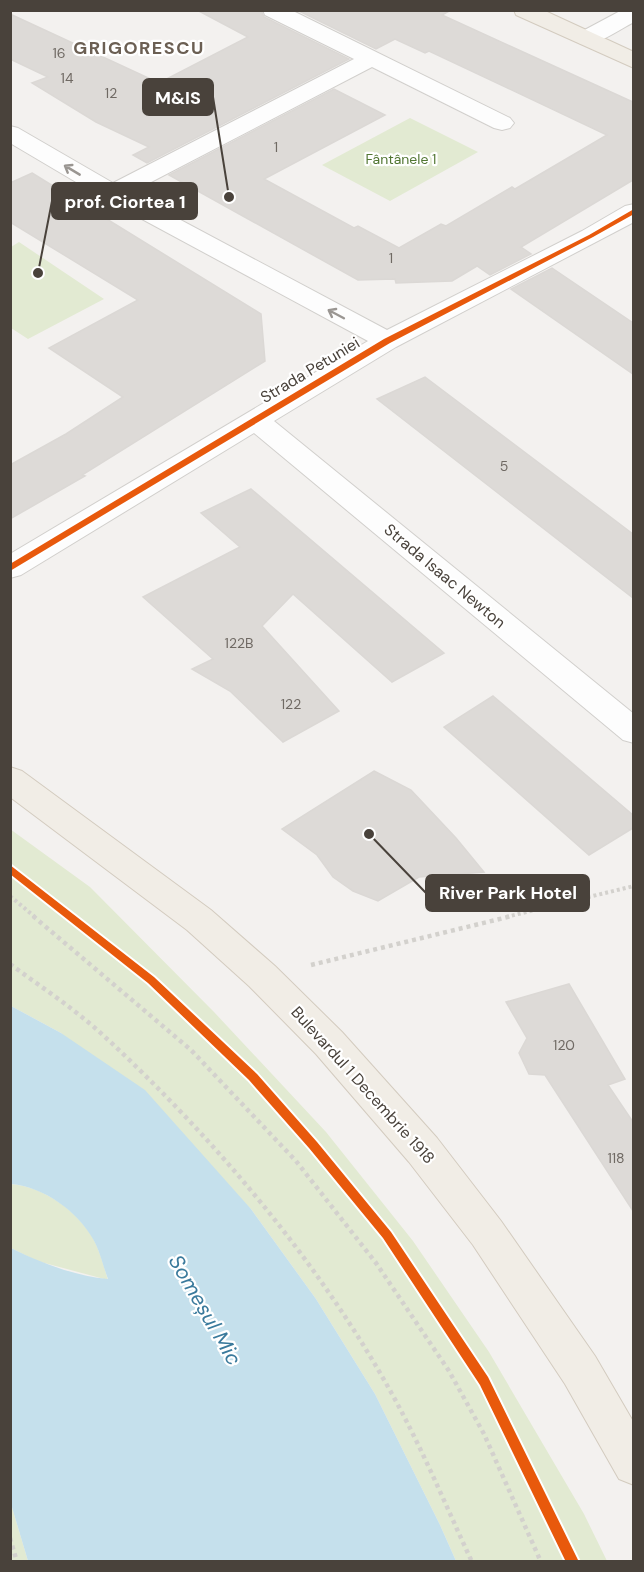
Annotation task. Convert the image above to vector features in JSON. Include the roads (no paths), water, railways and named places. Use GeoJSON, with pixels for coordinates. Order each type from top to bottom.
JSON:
{"type":"FeatureCollection","features":[{"type":"Feature","properties":{"kind":"main road"},"geometry":{"type":"LineString","coordinates":[[524,10],[633,61]]}},
{"type":"Feature","properties":{"kind":"main road","name":"Bulevardul 1 Decembrie 1918"},"geometry":{"type":"LineString","coordinates":[[10,778],[199,920],[262,976],[329,1043],[423,1150],[487,1233],[579,1370],[633,1465]]}},
{"type":"Feature","properties":{"kind":"street"},"geometry":{"type":"LineString","coordinates":[[273,10],[502,123]]}},
{"type":"Feature","properties":{"kind":"street"},"geometry":{"type":"LineString","coordinates":[[587,38],[633,13]]}},
{"type":"Feature","properties":{"kind":"street"},"geometry":{"type":"LineString","coordinates":[[112,193],[371,59]]}},
{"type":"Feature","properties":{"kind":"street"},"geometry":{"type":"LineString","coordinates":[[10,133],[112,193],[387,342]]}},
{"type":"Feature","properties":{"kind":"street","name":"Strada Petuniei"},"geometry":{"type":"LineString","coordinates":[[10,568],[387,342],[591,236],[633,211]]}},
{"type":"Feature","properties":{"kind":"street","name":"Strada Isaac Newton"},"geometry":{"type":"LineString","coordinates":[[256,420],[633,732]]}},
{"type":"Feature","properties":{"kind":"water","name":"Someșul Mic"},"geometry":{"type":"Polygon","coordinates":[[[11,1006],[61,1033],[145,1090],[251,1209],[316,1299],[375,1394],[456,1561],[28,1561],[11,1504],[11,1248],[58,1268],[108,1279],[95,1244],[86,1229],[69,1210],[47,1195],[11,1184],[11,1006]]]}},
{"type":"Feature","properties":{"kind":"place","name":"M&IS"},"geometry":{"type":"Point","coordinates":[229,197]}},
{"type":"Feature","properties":{"kind":"place","name":"prof. Ciortea 1"},"geometry":{"type":"Point","coordinates":[38,273]}},
{"type":"Feature","properties":{"kind":"place","name":"River Park Hotel"},"geometry":{"type":"Point","coordinates":[369,834]}},
{"type":"Feature","properties":{"kind":"district","name":"GRIGORESCU"},"geometry":{"type":"Point","coordinates":[139,48]}},
{"type":"Feature","properties":{"kind":"park label","name":"Fântânele 1"},"geometry":{"type":"Point","coordinates":[401,159]}}]}
